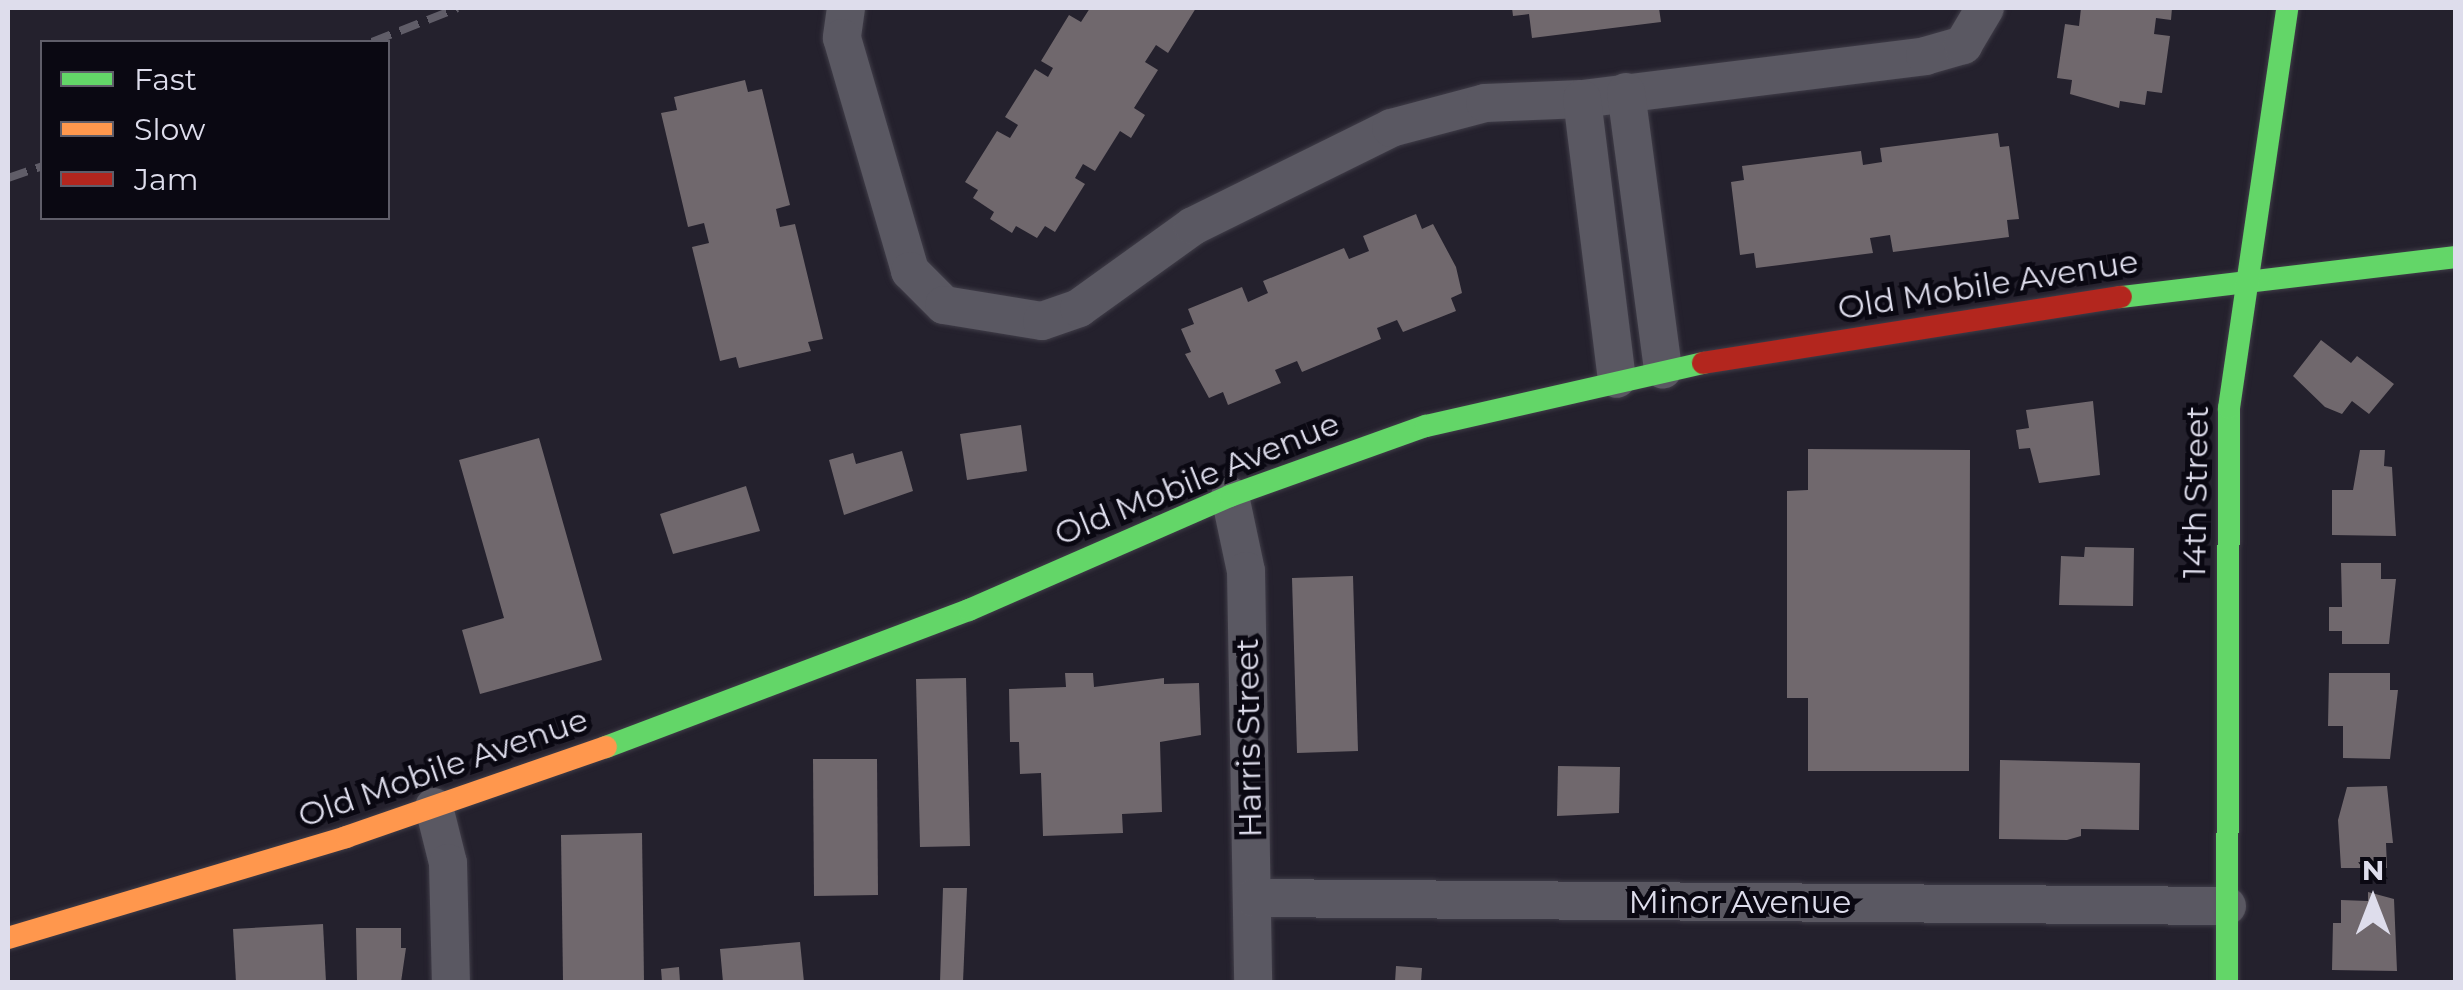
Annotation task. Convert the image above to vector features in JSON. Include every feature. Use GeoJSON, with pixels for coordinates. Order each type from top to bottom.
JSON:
{"type":"FeatureCollection","features":[{"type":"Feature","properties":{"kind":"main road","name":"14th Street"},"geometry":{"type":"LineString","coordinates":[[2227,982],[2229,408],[2244,282],[2268,165],[2287,8]]}},
{"type":"Feature","properties":{"kind":"main road","name":"Old Mobile Avenue"},"geometry":{"type":"LineString","coordinates":[[8,938],[434,807],[969,610],[1230,496],[1426,426],[1663,370],[2244,282],[2456,258]]}},
{"type":"Feature","properties":{"kind":"street"},"geometry":{"type":"LineString","coordinates":[[846,8],[842,38],[910,271],[944,305],[1042,320],[1079,308],[1193,226],[1391,128],[1485,103],[1582,99],[1925,56],[1963,46],[1985,8]]}},
{"type":"Feature","properties":{"kind":"street"},"geometry":{"type":"LineString","coordinates":[[1626,92],[1663,370]]}},
{"type":"Feature","properties":{"kind":"street"},"geometry":{"type":"LineString","coordinates":[[1582,99],[1618,378]]}},
{"type":"Feature","properties":{"kind":"street","name":"Harris Street"},"geometry":{"type":"LineString","coordinates":[[1230,496],[1246,572],[1254,982]]}},
{"type":"Feature","properties":{"kind":"street"},"geometry":{"type":"LineString","coordinates":[[434,807],[448,863],[450,982]]}},
{"type":"Feature","properties":{"kind":"street","name":"Minor Avenue"},"geometry":{"type":"LineString","coordinates":[[1253,898],[2227,906]]}},
{"type":"Feature","properties":{"kind":"building"},"geometry":{"type":"Polygon","coordinates":[[[1090,8],[1196,8],[1168,53],[1156,45],[1145,62],[1158,70],[1134,108],[1145,115],[1131,138],[1120,131],[1095,171],[1083,164],[1075,178],[1085,184],[1055,232],[1045,226],[1037,238],[1016,226],[1012,233],[990,219],[994,212],[973,198],[978,190],[965,182],[997,131],[1010,138],[1018,125],[1005,117],[1035,69],[1048,77],[1053,68],[1041,61],[1069,15],[1081,22],[1090,8]]]}},
{"type":"Feature","properties":{"kind":"building"},"geometry":{"type":"Polygon","coordinates":[[[1512,8],[1659,8],[1661,22],[1532,38],[1529,14],[1513,16],[1512,8]]]}},
{"type":"Feature","properties":{"kind":"building"},"geometry":{"type":"Polygon","coordinates":[[[2081,8],[2172,8],[2171,20],[2156,18],[2154,34],[2170,36],[2162,93],[2147,91],[2145,105],[2120,101],[2119,108],[2070,94],[2072,80],[2057,78],[2065,24],[2079,26],[2081,8]]]}},
{"type":"Feature","properties":{"kind":"building"},"geometry":{"type":"Polygon","coordinates":[[[745,80],[748,92],[762,89],[790,205],[776,209],[780,227],[795,224],[823,339],[808,342],[811,351],[739,368],[736,357],[720,361],[692,247],[709,243],[704,223],[688,227],[661,113],[677,110],[674,97],[745,80]]]}},
{"type":"Feature","properties":{"kind":"building"},"geometry":{"type":"Polygon","coordinates":[[[1998,133],[2000,147],[2009,146],[2019,219],[2007,220],[2009,237],[1893,252],[1890,235],[1870,238],[1873,253],[1756,268],[1754,253],[1740,255],[1731,182],[1744,180],[1742,166],[1861,151],[1863,165],[1882,162],[1880,148],[1998,133]]]}},
{"type":"Feature","properties":{"kind":"building"},"geometry":{"type":"Polygon","coordinates":[[[1416,214],[1422,229],[1433,224],[1456,267],[1462,293],[1451,298],[1456,311],[1403,332],[1397,320],[1377,328],[1381,339],[1302,372],[1297,361],[1275,370],[1281,383],[1228,405],[1223,392],[1209,398],[1185,354],[1191,352],[1181,329],[1194,324],[1188,309],[1242,287],[1248,302],[1268,293],[1263,281],[1344,248],[1349,259],[1369,251],[1363,236],[1416,214]]]}},
{"type":"Feature","properties":{"kind":"building"},"geometry":{"type":"Polygon","coordinates":[[[2321,340],[2351,363],[2357,356],[2394,384],[2369,414],[2352,401],[2342,414],[2325,407],[2293,376],[2321,340]]]}},
{"type":"Feature","properties":{"kind":"building"},"geometry":{"type":"Polygon","coordinates":[[[2093,401],[2100,475],[2039,483],[2030,448],[2019,449],[2016,430],[2029,428],[2026,410],[2093,401]]]}},
{"type":"Feature","properties":{"kind":"building"},"geometry":{"type":"Polygon","coordinates":[[[1021,425],[1027,471],[967,480],[960,434],[1021,425]]]}},
{"type":"Feature","properties":{"kind":"building"},"geometry":{"type":"Polygon","coordinates":[[[539,438],[602,660],[480,694],[462,630],[504,618],[459,460],[539,438]]]}},
{"type":"Feature","properties":{"kind":"building"},"geometry":{"type":"Polygon","coordinates":[[[1808,449],[1970,450],[1969,771],[1808,771],[1808,698],[1787,698],[1787,491],[1808,490],[1808,449]]]}},
{"type":"Feature","properties":{"kind":"building"},"geometry":{"type":"Polygon","coordinates":[[[2360,450],[2385,450],[2384,466],[2392,467],[2396,536],[2332,535],[2332,490],[2353,490],[2360,450]]]}},
{"type":"Feature","properties":{"kind":"building"},"geometry":{"type":"Polygon","coordinates":[[[902,451],[913,491],[844,515],[829,460],[853,453],[856,464],[902,451]]]}},
{"type":"Feature","properties":{"kind":"building"},"geometry":{"type":"Polygon","coordinates":[[[746,486],[760,531],[673,554],[660,514],[746,486]]]}},
{"type":"Feature","properties":{"kind":"building"},"geometry":{"type":"Polygon","coordinates":[[[2085,547],[2134,548],[2133,606],[2059,605],[2061,556],[2084,557],[2085,547]]]}},
{"type":"Feature","properties":{"kind":"building"},"geometry":{"type":"Polygon","coordinates":[[[2341,563],[2381,563],[2381,579],[2396,579],[2389,644],[2342,644],[2342,631],[2329,631],[2329,607],[2342,607],[2341,563]]]}},
{"type":"Feature","properties":{"kind":"building"},"geometry":{"type":"Polygon","coordinates":[[[1353,576],[1358,751],[1297,753],[1292,578],[1353,576]]]}},
{"type":"Feature","properties":{"kind":"building"},"geometry":{"type":"Polygon","coordinates":[[[1065,673],[1093,673],[1094,687],[1164,678],[1164,684],[1199,683],[1201,735],[1160,742],[1162,812],[1122,814],[1123,833],[1043,836],[1041,773],[1020,774],[1019,742],[1010,742],[1009,689],[1066,687],[1065,673]]]}},
{"type":"Feature","properties":{"kind":"building"},"geometry":{"type":"Polygon","coordinates":[[[2329,673],[2390,673],[2390,690],[2398,690],[2390,759],[2343,758],[2343,726],[2328,726],[2329,673]]]}},
{"type":"Feature","properties":{"kind":"building"},"geometry":{"type":"Polygon","coordinates":[[[966,678],[970,846],[920,847],[916,679],[966,678]]]}},
{"type":"Feature","properties":{"kind":"building"},"geometry":{"type":"Polygon","coordinates":[[[813,759],[877,759],[878,895],[814,896],[813,759]]]}},
{"type":"Feature","properties":{"kind":"building"},"geometry":{"type":"Polygon","coordinates":[[[2000,760],[2140,763],[2139,830],[2081,829],[2081,836],[2067,840],[1999,839],[2000,760]]]}},
{"type":"Feature","properties":{"kind":"building"},"geometry":{"type":"Polygon","coordinates":[[[1558,766],[1620,767],[1619,813],[1557,816],[1558,766]]]}},
{"type":"Feature","properties":{"kind":"building"},"geometry":{"type":"Polygon","coordinates":[[[2387,786],[2393,843],[2386,843],[2387,868],[2341,868],[2338,820],[2347,787],[2387,786]]]}},
{"type":"Feature","properties":{"kind":"building"},"geometry":{"type":"Polygon","coordinates":[[[642,833],[644,982],[563,982],[561,835],[642,833]]]}},
{"type":"Feature","properties":{"kind":"building"},"geometry":{"type":"Polygon","coordinates":[[[943,888],[967,888],[963,982],[940,982],[943,888]]]}},
{"type":"Feature","properties":{"kind":"building"},"geometry":{"type":"Polygon","coordinates":[[[2368,892],[2394,899],[2397,971],[2332,970],[2333,923],[2341,923],[2341,900],[2368,901],[2368,892]]]}},
{"type":"Feature","properties":{"kind":"building"},"geometry":{"type":"Polygon","coordinates":[[[323,924],[326,982],[236,982],[233,929],[323,924]]]}},
{"type":"Feature","properties":{"kind":"building"},"geometry":{"type":"Polygon","coordinates":[[[356,928],[401,928],[401,948],[406,948],[401,982],[357,982],[356,928]]]}},
{"type":"Feature","properties":{"kind":"building"},"geometry":{"type":"Polygon","coordinates":[[[800,942],[804,982],[723,982],[720,949],[800,942]]]}},
{"type":"Feature","properties":{"kind":"building"},"geometry":{"type":"Polygon","coordinates":[[[1396,966],[1422,968],[1421,982],[1395,982],[1396,966]]]}},
{"type":"Feature","properties":{"kind":"building"},"geometry":{"type":"Polygon","coordinates":[[[679,967],[680,982],[662,982],[661,969],[679,967]]]}},
{"type":"Feature","properties":{"kind":"railway"},"geometry":{"type":"LineString","coordinates":[[377,40],[458,8]]}},
{"type":"Feature","properties":{"kind":"railway"},"geometry":{"type":"LineString","coordinates":[[8,178],[40,167]]}},
{"type":"Feature","properties":{"kind":"traffic: fast"},"geometry":{"type":"LineString","coordinates":[[2227,982],[2229,408],[2287,8]]}},
{"type":"Feature","properties":{"kind":"traffic: fast"},"geometry":{"type":"LineString","coordinates":[[2121,297],[2456,257]]}},
{"type":"Feature","properties":{"kind":"traffic: fast"},"geometry":{"type":"LineString","coordinates":[[606,747],[969,610],[1230,496],[1426,426],[1703,363]]}},
{"type":"Feature","properties":{"kind":"traffic: slow"},"geometry":{"type":"LineString","coordinates":[[8,938],[346,837],[606,747]]}},
{"type":"Feature","properties":{"kind":"traffic: jam"},"geometry":{"type":"LineString","coordinates":[[1703,363],[2121,297]]}}]}
